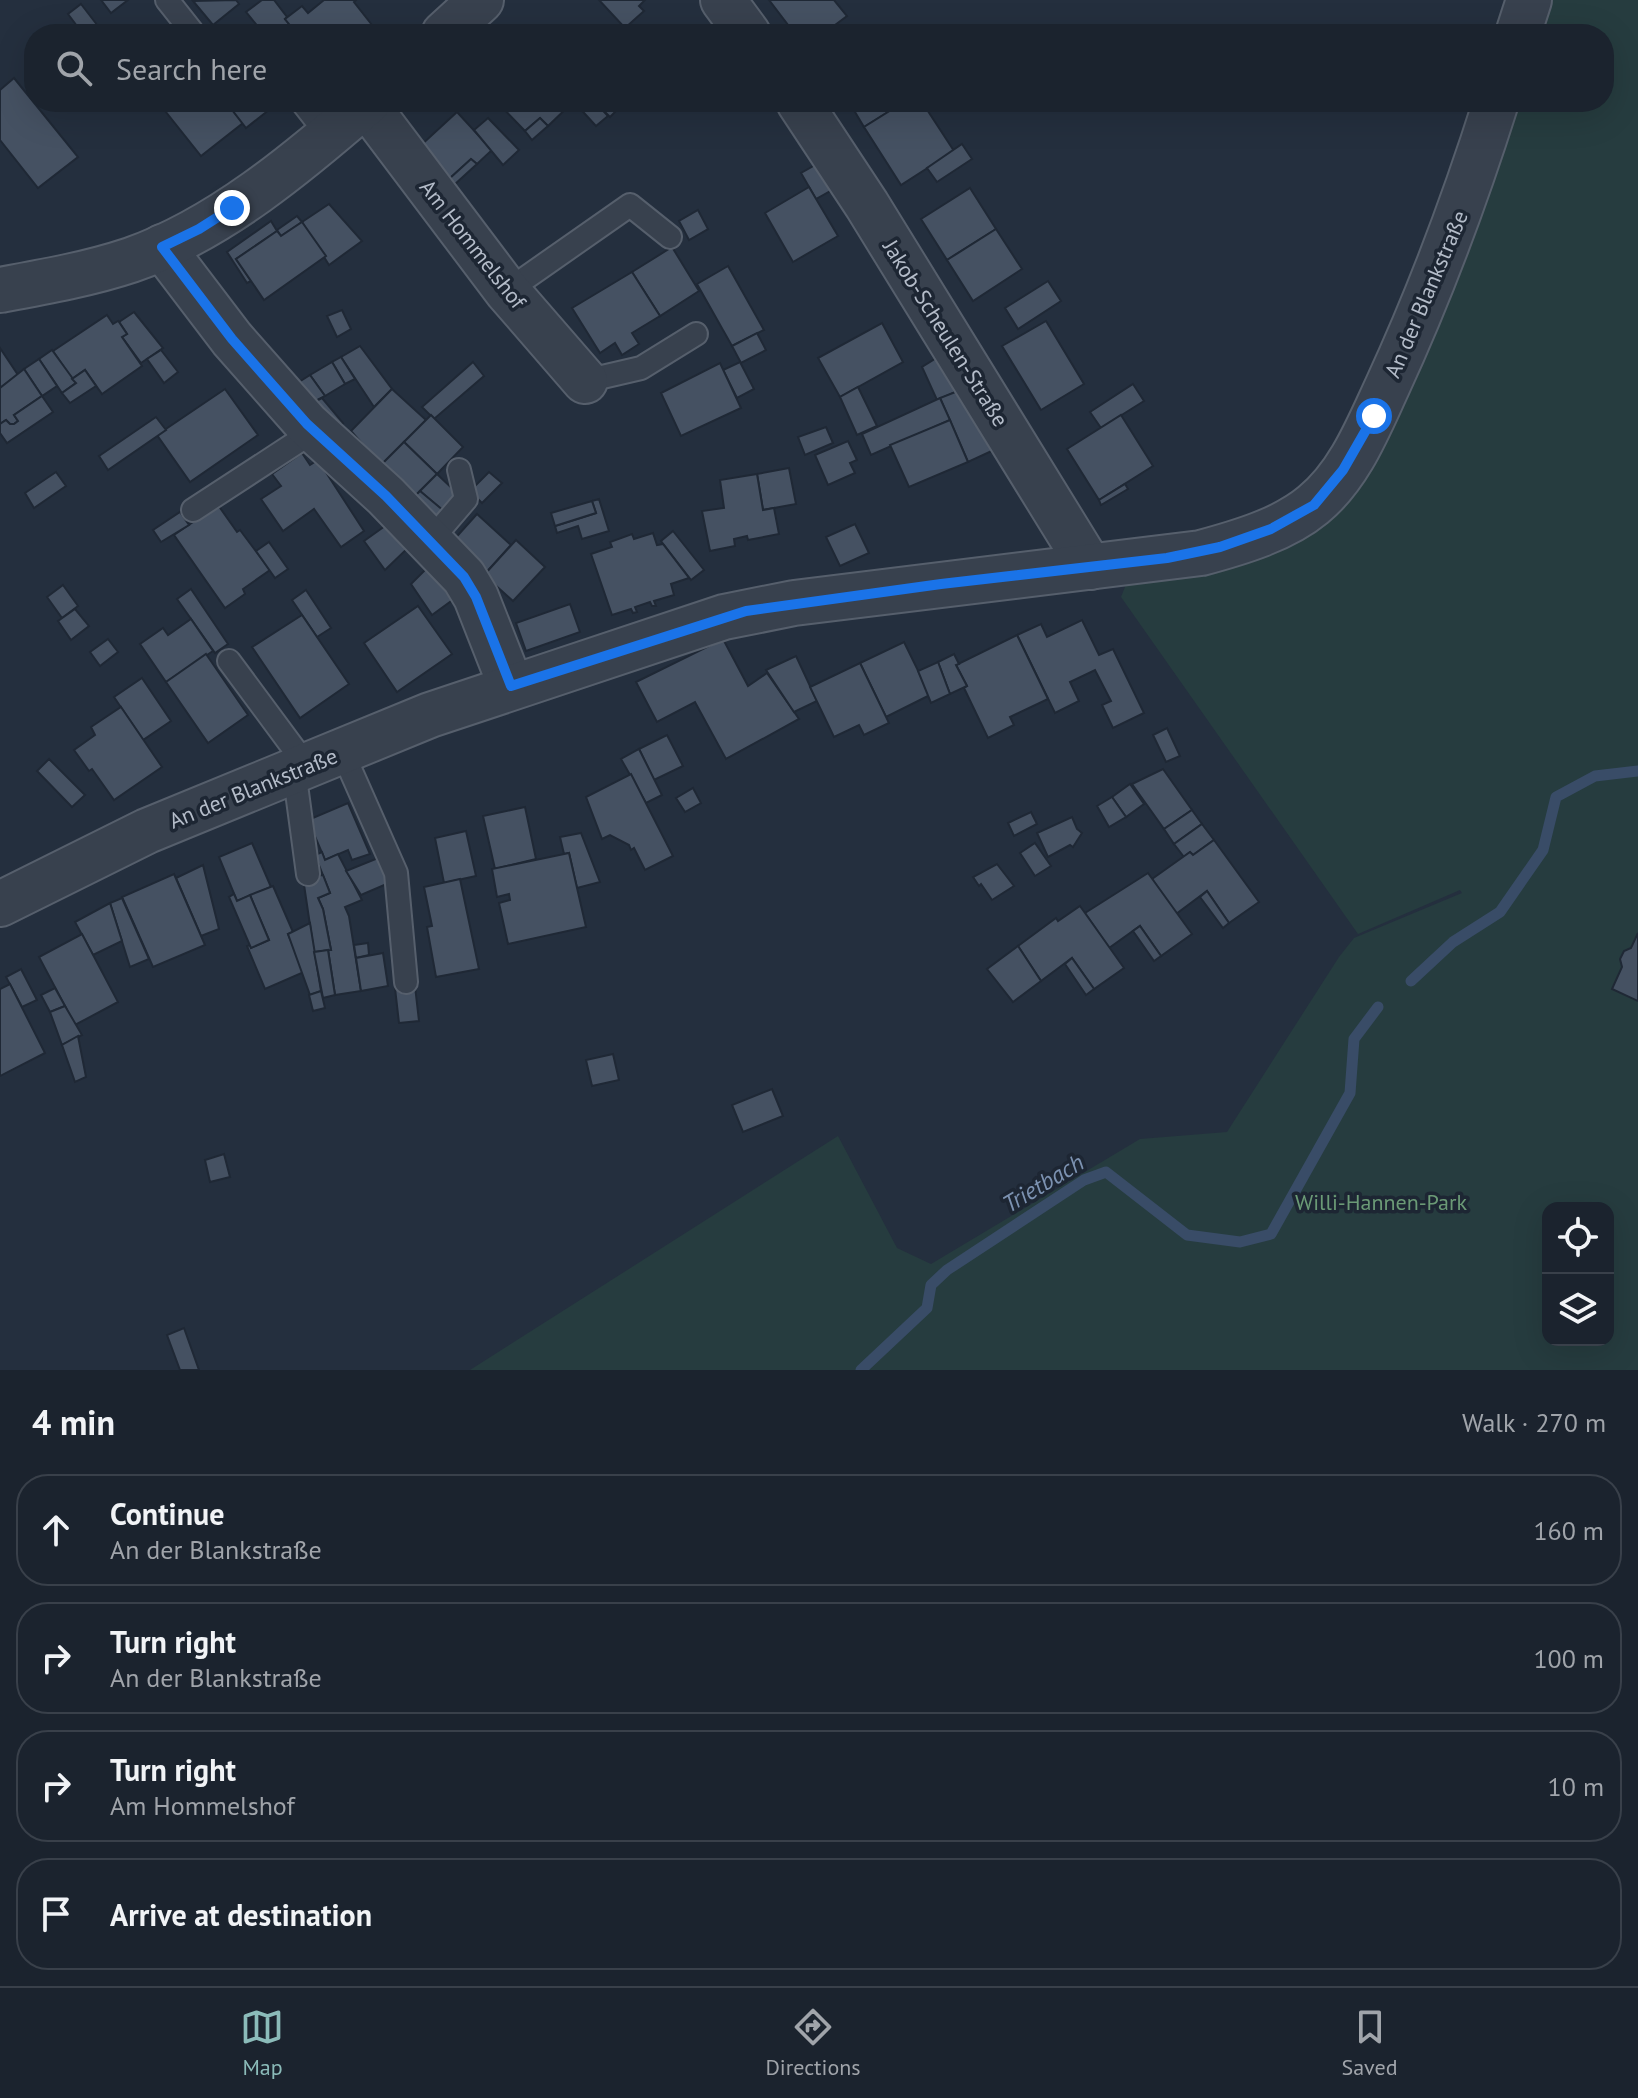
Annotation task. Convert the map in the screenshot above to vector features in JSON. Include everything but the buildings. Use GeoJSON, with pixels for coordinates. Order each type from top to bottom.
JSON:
{"type":"FeatureCollection","features":[{"type":"Feature","properties":{"kind":"street"},"geometry":{"type":"LineString","coordinates":[[455,24],[481,0]]}},
{"type":"Feature","properties":{"kind":"street"},"geometry":{"type":"LineString","coordinates":[[723,0],[741,24]]}},
{"type":"Feature","properties":{"kind":"street"},"geometry":{"type":"LineString","coordinates":[[1521,24],[1529,0]]}},
{"type":"Feature","properties":{"kind":"street","name":"Am Hommelshof"},"geometry":{"type":"LineString","coordinates":[[0,290],[99,269],[162,247],[199,229],[232,208],[315,119],[338,112]]}},
{"type":"Feature","properties":{"kind":"street","name":"Am Hommelshof"},"geometry":{"type":"LineString","coordinates":[[374,112],[507,291],[585,381]]}},
{"type":"Feature","properties":{"kind":"street","name":"Jakob-Scheulen-Straße"},"geometry":{"type":"LineString","coordinates":[[806,112],[867,205],[1090,567]]}},
{"type":"Feature","properties":{"kind":"street","name":"An der Blankstraße"},"geometry":{"type":"LineString","coordinates":[[0,904],[147,831],[430,715],[746,611],[926,585],[1190,554],[1220,547],[1290,520],[1321,498],[1354,453],[1410,338],[1455,226],[1493,112]]}},
{"type":"Feature","properties":{"kind":"street"},"geometry":{"type":"LineString","coordinates":[[162,247],[232,339],[314,431],[386,496],[470,586],[511,686]]}},
{"type":"Feature","properties":{"kind":"lane"},"geometry":{"type":"LineString","coordinates":[[167,0],[186,24]]}},
{"type":"Feature","properties":{"kind":"lane"},"geometry":{"type":"LineString","coordinates":[[507,291],[630,205],[670,237]]}},
{"type":"Feature","properties":{"kind":"lane"},"geometry":{"type":"LineString","coordinates":[[585,381],[641,368],[696,334]]}},
{"type":"Feature","properties":{"kind":"lane"},"geometry":{"type":"LineString","coordinates":[[193,510],[314,431]]}},
{"type":"Feature","properties":{"kind":"lane"},"geometry":{"type":"LineString","coordinates":[[430,541],[466,499],[459,470]]}},
{"type":"Feature","properties":{"kind":"lane"},"geometry":{"type":"LineString","coordinates":[[229,661],[314,762],[396,873],[406,982]]}},
{"type":"Feature","properties":{"kind":"lane"},"geometry":{"type":"LineString","coordinates":[[308,874],[314,762]]}},
{"type":"Feature","properties":{"kind":"green space","name":"Willi-Hannen-Park"},"geometry":{"type":"Polygon","coordinates":[[[1547,0],[1638,0],[1638,1370],[470,1370],[838,1136],[897,1248],[931,1264],[1140,1139],[1227,1132],[1354,938],[1462,893],[1460,890],[1358,934],[1121,597],[1127,582],[1198,575],[1312,535],[1357,493],[1395,418],[1510,112],[1614,112],[1614,24],[1539,24],[1547,0]]]}},
{"type":"Feature","properties":{"kind":"waterway","name":"Trietbach"},"geometry":{"type":"LineString","coordinates":[[1411,981],[1453,942],[1500,912],[1543,850],[1556,797],[1595,776],[1638,771]]}},
{"type":"Feature","properties":{"kind":"waterway","name":"Trietbach"},"geometry":{"type":"LineString","coordinates":[[861,1370],[927,1308],[931,1285],[947,1270],[1084,1180],[1106,1172],[1187,1235],[1240,1242],[1271,1234],[1350,1093],[1354,1039],[1378,1007]]}},
{"type":"Feature","properties":{"kind":"route"},"geometry":{"type":"LineString","coordinates":[[232,208],[180,240],[162,247],[232,339],[307,424],[386,496],[464,577],[476,597],[511,686],[746,611],[941,584],[1167,558],[1201,553],[1243,540],[1290,520],[1314,505],[1343,470],[1374,416]]}}]}
